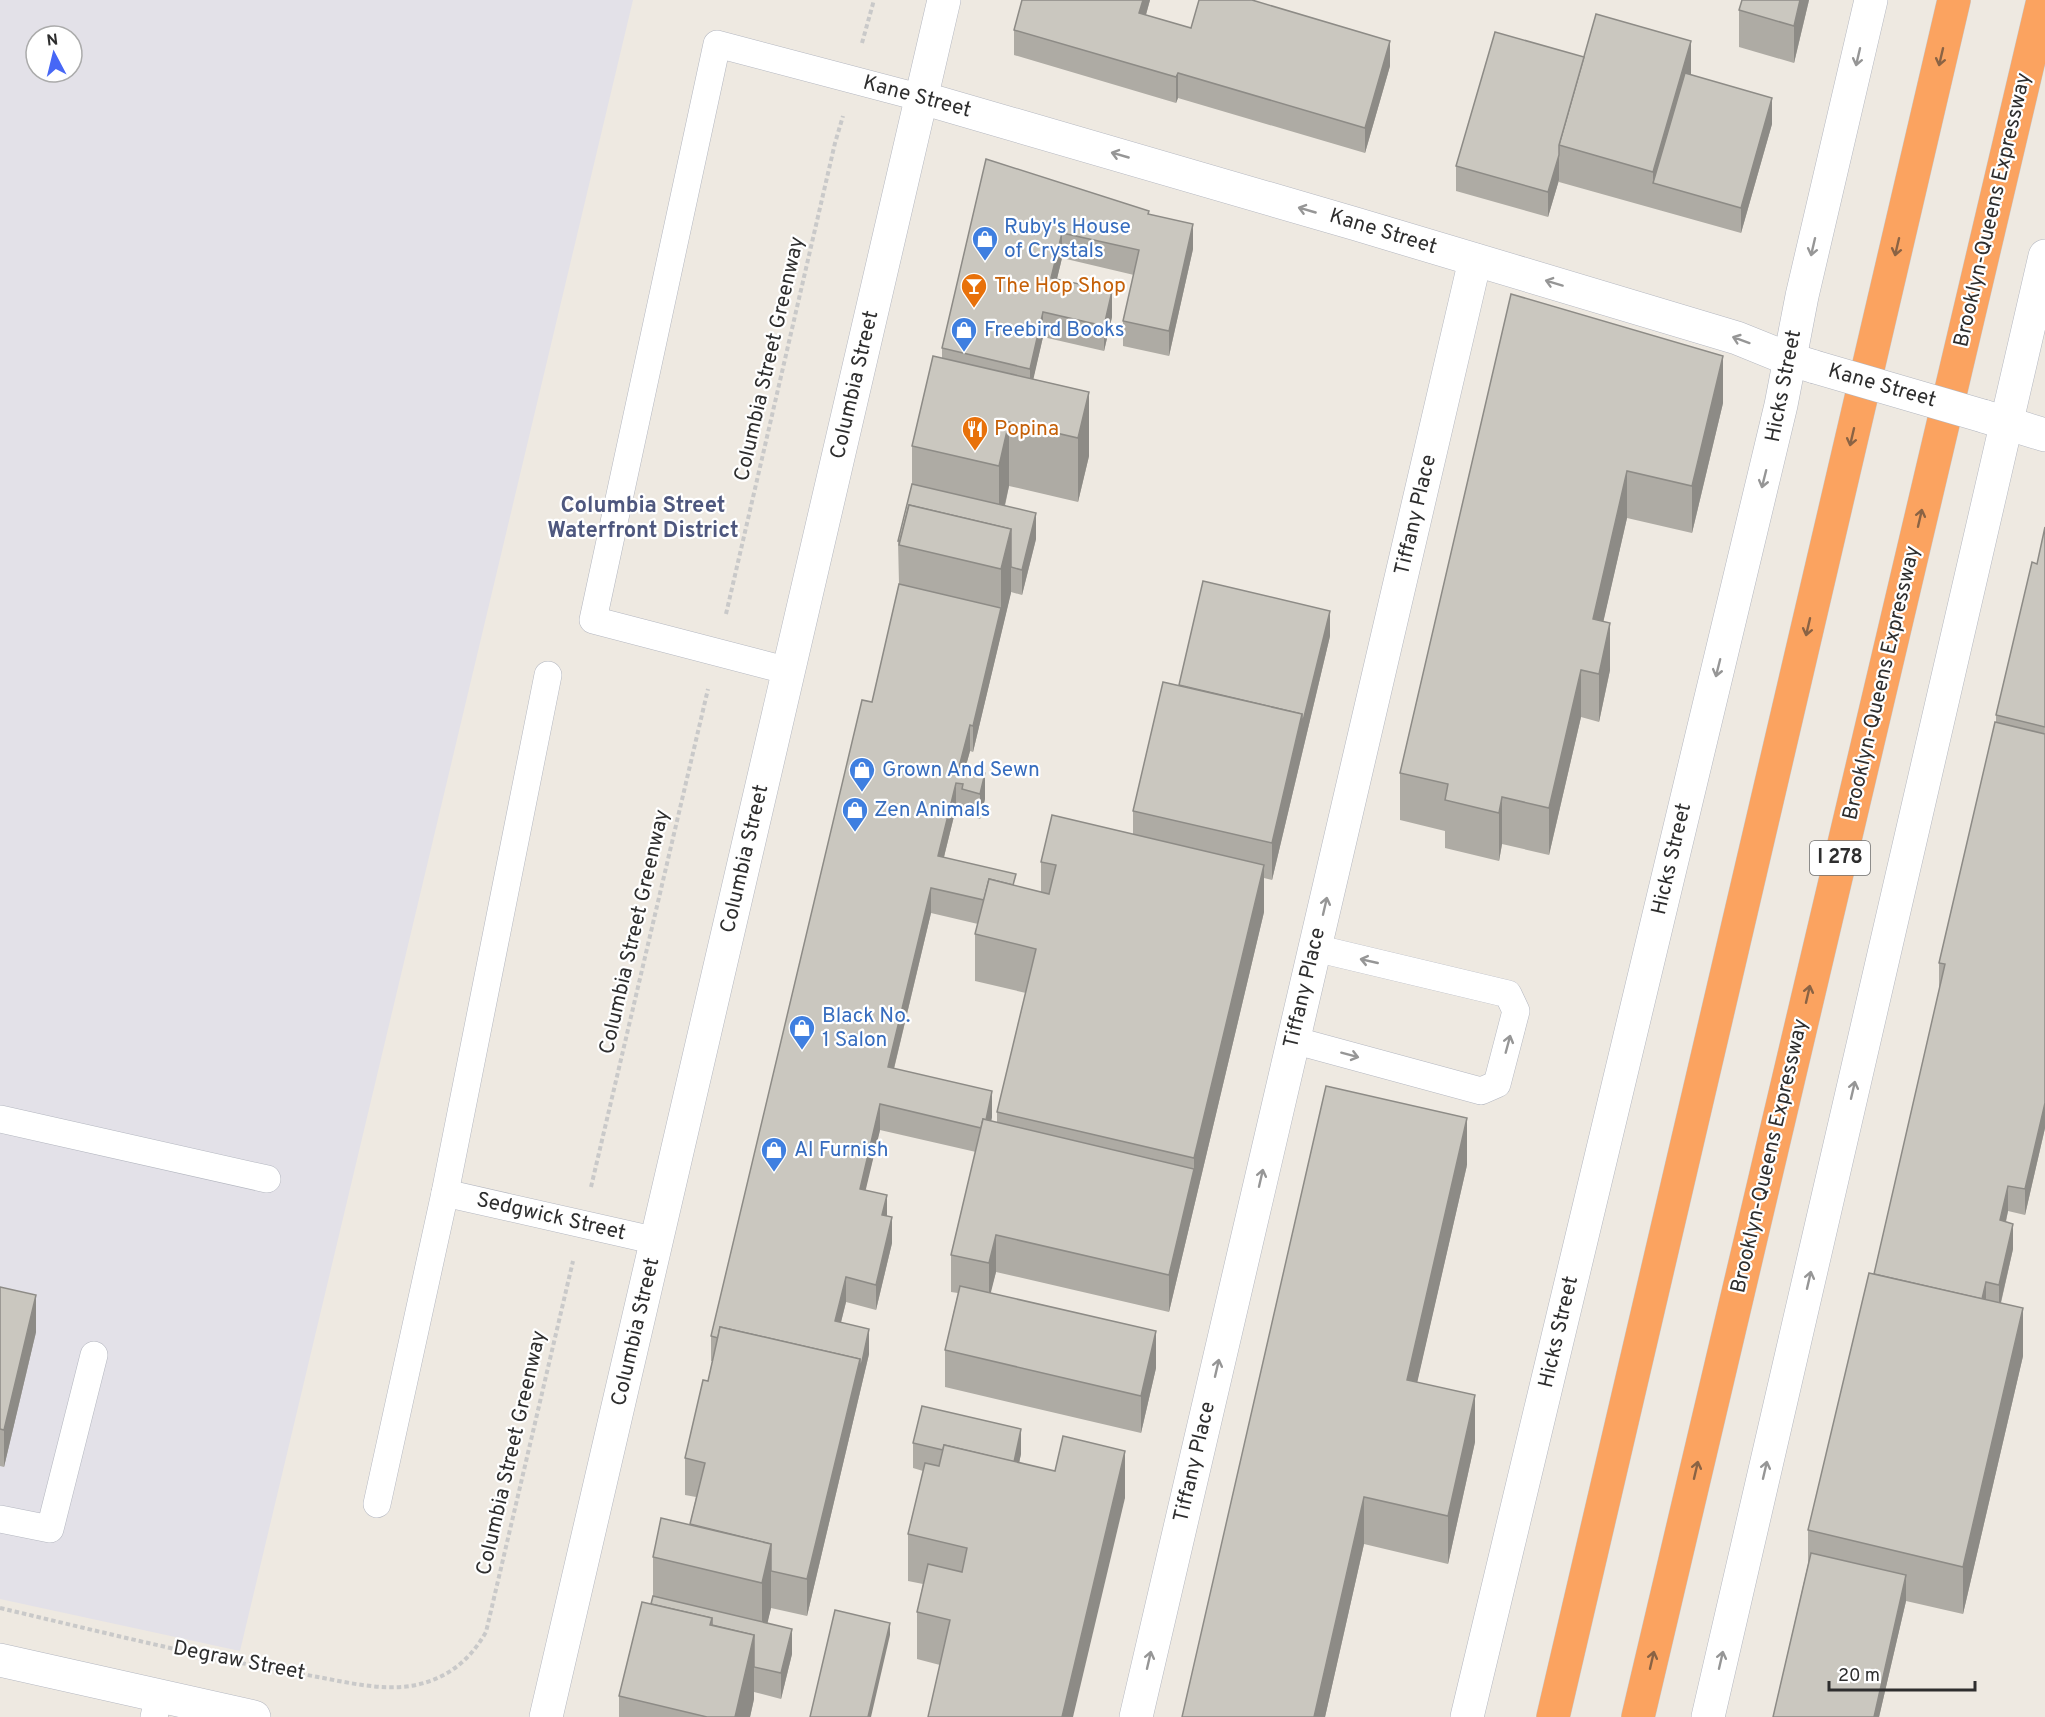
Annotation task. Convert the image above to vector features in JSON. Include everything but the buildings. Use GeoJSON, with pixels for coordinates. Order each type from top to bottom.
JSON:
{"type":"FeatureCollection","features":[{"type":"Feature","properties":{"kind":"highway"},"geometry":{"type":"LineString","coordinates":[[1552,1717],[1954,0]]}},
{"type":"Feature","properties":{"kind":"highway","name":"Brooklyn-Queens Expressway"},"geometry":{"type":"LineString","coordinates":[[1638,1717],[2043,0]]}},
{"type":"Feature","properties":{"kind":"street","name":"Columbia Street"},"geometry":{"type":"LineString","coordinates":[[546,1717],[945,0]]}},
{"type":"Feature","properties":{"kind":"street","name":"Hicks Street"},"geometry":{"type":"LineString","coordinates":[[1467,1717],[1779,417],[1802,363],[1802,296],[1871,0]]}},
{"type":"Feature","properties":{"kind":"street","name":"Kane Street"},"geometry":{"type":"LineString","coordinates":[[922,98],[1737,338],[1802,363],[2045,435]]}},
{"type":"Feature","properties":{"kind":"street"},"geometry":{"type":"LineString","coordinates":[[1708,1717],[1995,420],[2045,256]]}},
{"type":"Feature","properties":{"kind":"street","name":"Tiffany Place"},"geometry":{"type":"LineString","coordinates":[[1136,1717],[1475,260]]}},
{"type":"Feature","properties":{"kind":"street"},"geometry":{"type":"LineString","coordinates":[[0,1660],[156,1706],[254,1717]]}},
{"type":"Feature","properties":{"kind":"lane","name":"Kane Street"},"geometry":{"type":"LineString","coordinates":[[789,671],[593,620],[717,44],[922,98]]}},
{"type":"Feature","properties":{"kind":"lane"},"geometry":{"type":"LineString","coordinates":[[377,1504],[445,1193],[548,675]]}},
{"type":"Feature","properties":{"kind":"lane"},"geometry":{"type":"LineString","coordinates":[[1293,1040],[1481,1091],[1497,1084],[1516,1011],[1508,994],[1315,948]]}},
{"type":"Feature","properties":{"kind":"lane"},"geometry":{"type":"LineString","coordinates":[[0,1119],[267,1179]]}},
{"type":"Feature","properties":{"kind":"lane","name":"Sedgwick Street"},"geometry":{"type":"LineString","coordinates":[[445,1193],[657,1241]]}},
{"type":"Feature","properties":{"kind":"lane"},"geometry":{"type":"LineString","coordinates":[[0,1519],[50,1529],[94,1355]]}},
{"type":"Feature","properties":{"kind":"path","name":"Columbia Street Greenway"},"geometry":{"type":"LineString","coordinates":[[727,612],[832,154],[844,112]]}},
{"type":"Feature","properties":{"kind":"path","name":"Columbia Street Greenway"},"geometry":{"type":"LineString","coordinates":[[592,1180],[708,691]]}},
{"type":"Feature","properties":{"kind":"path","name":"Columbia Street Greenway"},"geometry":{"type":"LineString","coordinates":[[472,1654],[486,1632],[574,1256]]}},
{"type":"Feature","properties":{"kind":"path","name":"Degraw Street"},"geometry":{"type":"LineString","coordinates":[[0,1608],[237,1663],[383,1686],[407,1686],[428,1681],[453,1670],[472,1654]]}},
{"type":"Feature","properties":{"kind":"shaded area"},"geometry":{"type":"Polygon","coordinates":[[[0,0],[633,0],[240,1651],[0,1599],[0,0]]]}},
{"type":"Feature","properties":{"kind":"place","name":"Ruby's House of Crystals"},"geometry":{"type":"Point","coordinates":[985,262]}},
{"type":"Feature","properties":{"kind":"place","name":"The Hop Shop"},"geometry":{"type":"Point","coordinates":[974,309]}},
{"type":"Feature","properties":{"kind":"place","name":"Freebird Books"},"geometry":{"type":"Point","coordinates":[964,353]}},
{"type":"Feature","properties":{"kind":"place","name":"Popina"},"geometry":{"type":"Point","coordinates":[975,452]}},
{"type":"Feature","properties":{"kind":"place","name":"Grown And Sewn"},"geometry":{"type":"Point","coordinates":[862,793]}},
{"type":"Feature","properties":{"kind":"place","name":"Zen Animals"},"geometry":{"type":"Point","coordinates":[855,833]}},
{"type":"Feature","properties":{"kind":"place","name":"Black No. 1 Salon"},"geometry":{"type":"Point","coordinates":[802,1051]}},
{"type":"Feature","properties":{"kind":"place","name":"AI Furnish"},"geometry":{"type":"Point","coordinates":[774,1173]}},
{"type":"Feature","properties":{"kind":"district","name":"Columbia Street Waterfront District"},"geometry":{"type":"Point","coordinates":[643,518]}}]}
